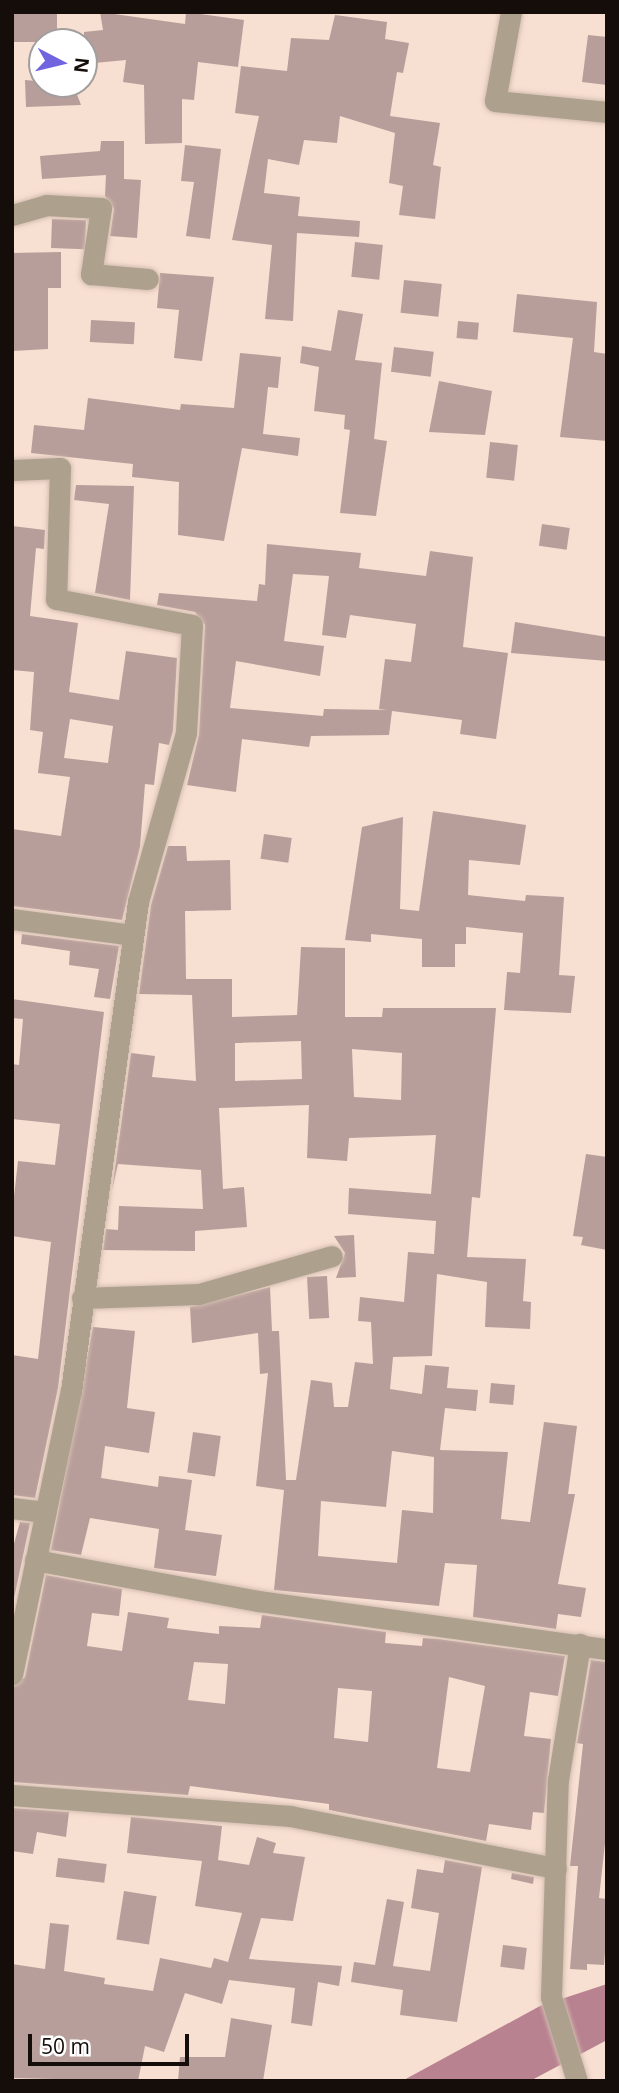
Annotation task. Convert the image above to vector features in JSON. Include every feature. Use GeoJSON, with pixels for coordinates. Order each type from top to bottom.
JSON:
{"type":"FeatureCollection","features":[{"type":"Feature","properties":{"kind":"street"},"geometry":{"type":"LineString","coordinates":[[511,12],[495,101],[607,112]]}},
{"type":"Feature","properties":{"kind":"street"},"geometry":{"type":"LineString","coordinates":[[12,215],[46,205],[101,208],[91,274],[148,279]]}},
{"type":"Feature","properties":{"kind":"street"},"geometry":{"type":"LineString","coordinates":[[12,470],[60,468],[56,599],[192,625],[186,733],[133,935],[71,1390],[12,1674]]}},
{"type":"Feature","properties":{"kind":"street"},"geometry":{"type":"LineString","coordinates":[[12,919],[133,935]]}},
{"type":"Feature","properties":{"kind":"street"},"geometry":{"type":"LineString","coordinates":[[82,1298],[199,1294],[332,1256]]}},
{"type":"Feature","properties":{"kind":"street"},"geometry":{"type":"LineString","coordinates":[[12,1508],[45,1512]]}},
{"type":"Feature","properties":{"kind":"street"},"geometry":{"type":"LineString","coordinates":[[35,1560],[259,1601],[607,1649]]}},
{"type":"Feature","properties":{"kind":"street"},"geometry":{"type":"LineString","coordinates":[[577,2081],[551,1997],[558,1780],[580,1644]]}},
{"type":"Feature","properties":{"kind":"street"},"geometry":{"type":"LineString","coordinates":[[12,1795],[290,1816],[556,1868]]}},
{"type":"Feature","properties":{"kind":"shaded area"},"geometry":{"type":"Polygon","coordinates":[[[607,1984],[607,2040],[530,2081],[402,2081],[540,2006],[607,1984]]]}},
{"type":"Feature","properties":{"kind":"building"},"geometry":{"type":"Polygon","coordinates":[[[12,12],[57,12],[57,28],[28,28],[28,42],[12,42],[12,12]]]}},
{"type":"Feature","properties":{"kind":"building"},"geometry":{"type":"Polygon","coordinates":[[[100,12],[185,24],[186,12],[244,20],[238,67],[198,62],[194,100],[182,99],[182,143],[145,144],[144,85],[123,82],[126,60],[98,63],[98,31],[103,30],[100,12]]]}},
{"type":"Feature","properties":{"kind":"building"},"geometry":{"type":"Polygon","coordinates":[[[335,15],[387,22],[385,39],[409,43],[403,73],[397,72],[390,116],[440,123],[433,165],[441,167],[435,219],[399,215],[403,186],[389,183],[395,133],[340,116],[337,143],[304,140],[299,165],[268,159],[264,193],[300,197],[298,216],[360,221],[359,237],[297,233],[293,321],[265,319],[272,245],[232,240],[259,116],[235,113],[241,66],[287,71],[291,38],[329,40],[335,15]]]}},
{"type":"Feature","properties":{"kind":"building"},"geometry":{"type":"Polygon","coordinates":[[[588,35],[607,37],[607,85],[582,82],[588,35]]]}},
{"type":"Feature","properties":{"kind":"building"},"geometry":{"type":"Polygon","coordinates":[[[25,80],[28,80],[28,98],[78,98],[81,105],[26,107],[25,80]]]}},
{"type":"Feature","properties":{"kind":"building"},"geometry":{"type":"Polygon","coordinates":[[[101,141],[124,141],[124,179],[141,180],[137,238],[110,236],[114,209],[105,196],[106,175],[42,179],[40,156],[100,151],[101,141]]]}},
{"type":"Feature","properties":{"kind":"building"},"geometry":{"type":"Polygon","coordinates":[[[185,145],[221,149],[210,239],[186,236],[194,182],[181,181],[185,145]]]}},
{"type":"Feature","properties":{"kind":"building"},"geometry":{"type":"Polygon","coordinates":[[[52,219],[86,220],[85,249],[51,248],[52,219]]]}},
{"type":"Feature","properties":{"kind":"building"},"geometry":{"type":"Polygon","coordinates":[[[355,242],[383,245],[379,280],[351,277],[355,242]]]}},
{"type":"Feature","properties":{"kind":"building"},"geometry":{"type":"Polygon","coordinates":[[[61,252],[61,288],[48,288],[48,349],[13,351],[12,253],[61,252]]]}},
{"type":"Feature","properties":{"kind":"building"},"geometry":{"type":"Polygon","coordinates":[[[160,273],[214,277],[202,361],[174,358],[179,310],[157,308],[160,273]]]}},
{"type":"Feature","properties":{"kind":"building"},"geometry":{"type":"Polygon","coordinates":[[[404,280],[442,284],[438,317],[401,313],[404,280]]]}},
{"type":"Feature","properties":{"kind":"building"},"geometry":{"type":"Polygon","coordinates":[[[517,294],[597,302],[594,352],[607,354],[607,441],[560,437],[573,338],[513,332],[517,294]]]}},
{"type":"Feature","properties":{"kind":"building"},"geometry":{"type":"Polygon","coordinates":[[[338,310],[363,314],[355,360],[382,363],[374,439],[387,441],[376,516],[340,513],[350,430],[344,429],[345,415],[314,411],[319,367],[300,363],[302,346],[331,351],[338,310]]]}},
{"type":"Feature","properties":{"kind":"building"},"geometry":{"type":"Polygon","coordinates":[[[91,320],[135,322],[134,344],[90,342],[91,320]]]}},
{"type":"Feature","properties":{"kind":"building"},"geometry":{"type":"Polygon","coordinates":[[[458,321],[479,323],[477,340],[457,338],[458,321]]]}},
{"type":"Feature","properties":{"kind":"building"},"geometry":{"type":"Polygon","coordinates":[[[394,347],[434,352],[431,377],[391,372],[394,347]]]}},
{"type":"Feature","properties":{"kind":"building"},"geometry":{"type":"Polygon","coordinates":[[[240,353],[281,357],[278,388],[268,387],[263,434],[300,438],[298,456],[242,448],[224,541],[178,535],[179,482],[132,477],[133,464],[31,453],[34,425],[84,430],[88,398],[180,410],[181,404],[234,408],[240,353]]]}},
{"type":"Feature","properties":{"kind":"building"},"geometry":{"type":"Polygon","coordinates":[[[439,381],[492,391],[485,435],[429,432],[439,381]]]}},
{"type":"Feature","properties":{"kind":"building"},"geometry":{"type":"Polygon","coordinates":[[[490,442],[518,445],[514,481],[486,478],[490,442]]]}},
{"type":"Feature","properties":{"kind":"building"},"geometry":{"type":"Polygon","coordinates":[[[76,485],[134,486],[130,600],[95,593],[109,504],[74,500],[76,485]]]}},
{"type":"Feature","properties":{"kind":"building"},"geometry":{"type":"Polygon","coordinates":[[[542,524],[570,528],[567,550],[539,546],[542,524]]]}},
{"type":"Feature","properties":{"kind":"building"},"geometry":{"type":"Polygon","coordinates":[[[12,526],[45,530],[44,549],[36,548],[30,616],[78,623],[69,692],[119,700],[126,651],[177,658],[173,731],[169,745],[159,743],[154,785],[145,784],[140,847],[122,920],[12,906],[12,829],[61,836],[70,777],[38,773],[43,732],[30,730],[34,672],[12,670],[12,526]],[[70,719],[64,758],[108,763],[113,726],[70,719]]]}},
{"type":"Feature","properties":{"kind":"building"},"geometry":{"type":"Polygon","coordinates":[[[267,544],[361,553],[359,568],[426,576],[430,551],[473,557],[463,647],[508,653],[496,739],[460,734],[462,720],[392,711],[389,735],[311,736],[309,747],[242,739],[236,792],[187,785],[199,734],[205,625],[195,612],[157,605],[159,593],[257,601],[259,584],[265,585],[267,544]],[[293,574],[284,641],[324,646],[320,676],[236,661],[230,708],[323,716],[324,709],[387,710],[379,709],[385,659],[411,662],[416,624],[350,615],[346,638],[322,635],[329,576],[293,574]]]}},
{"type":"Feature","properties":{"kind":"building"},"geometry":{"type":"Polygon","coordinates":[[[515,622],[607,637],[607,661],[511,653],[515,622]]]}},
{"type":"Feature","properties":{"kind":"building"},"geometry":{"type":"Polygon","coordinates":[[[433,811],[526,825],[520,865],[469,860],[468,895],[525,901],[526,895],[564,897],[559,975],[575,976],[571,1013],[504,1010],[507,972],[520,973],[523,933],[466,927],[466,944],[455,944],[455,967],[422,967],[422,939],[371,934],[371,942],[345,940],[362,827],[403,817],[400,909],[419,911],[433,811]]]}},
{"type":"Feature","properties":{"kind":"building"},"geometry":{"type":"Polygon","coordinates":[[[264,834],[292,838],[288,863],[261,859],[264,834]]]}},
{"type":"Feature","properties":{"kind":"building"},"geometry":{"type":"Polygon","coordinates":[[[168,846],[186,846],[187,861],[230,860],[231,910],[185,911],[186,979],[232,979],[232,1017],[297,1015],[301,947],[345,948],[345,1017],[382,1017],[383,1008],[496,1008],[480,1198],[472,1197],[467,1257],[526,1259],[523,1301],[531,1302],[530,1329],[485,1327],[487,1282],[437,1274],[432,1356],[393,1357],[390,1389],[422,1394],[425,1365],[449,1367],[447,1388],[478,1390],[476,1411],[445,1408],[440,1450],[508,1452],[501,1519],[530,1522],[544,1422],[577,1426],[568,1494],[575,1494],[558,1584],[586,1588],[581,1617],[558,1614],[556,1629],[473,1617],[477,1565],[445,1563],[439,1606],[274,1590],[284,1490],[256,1486],[268,1373],[260,1374],[258,1333],[192,1343],[190,1307],[270,1287],[272,1331],[279,1331],[286,1480],[296,1480],[311,1380],[332,1383],[334,1407],[348,1407],[355,1362],[373,1364],[371,1322],[358,1321],[360,1297],[404,1302],[408,1252],[434,1254],[436,1221],[348,1214],[349,1188],[431,1194],[436,1135],[349,1138],[347,1161],[307,1158],[309,1105],[219,1108],[223,1189],[244,1187],[247,1227],[195,1231],[195,1251],[103,1250],[106,1229],[118,1230],[119,1206],[203,1209],[201,1170],[118,1164],[112,1190],[131,1053],[155,1056],[152,1077],[196,1081],[192,995],[139,994],[151,905],[168,846]],[[301,1041],[235,1043],[235,1081],[302,1079],[301,1041]],[[352,1049],[354,1097],[401,1100],[402,1053],[352,1049]],[[392,1451],[386,1507],[321,1501],[318,1556],[397,1563],[402,1510],[433,1513],[434,1457],[392,1451]]]}},
{"type":"Feature","properties":{"kind":"building"},"geometry":{"type":"Polygon","coordinates":[[[22,934],[119,946],[110,999],[94,997],[99,969],[69,965],[70,951],[21,944],[22,934]]]}},
{"type":"Feature","properties":{"kind":"building"},"geometry":{"type":"Polygon","coordinates":[[[12,999],[104,1012],[58,1388],[35,1498],[12,1495],[12,1355],[38,1359],[51,1242],[12,1236],[12,1214],[18,1161],[55,1165],[60,1124],[12,1119],[12,1064],[19,1065],[23,1019],[12,1018],[12,999]]]}},
{"type":"Feature","properties":{"kind":"building"},"geometry":{"type":"Polygon","coordinates":[[[586,1154],[607,1157],[607,1250],[581,1245],[583,1237],[573,1236],[586,1154]]]}},
{"type":"Feature","properties":{"kind":"building"},"geometry":{"type":"Polygon","coordinates":[[[354,1235],[356,1277],[336,1278],[345,1253],[334,1236],[354,1235]]]}},
{"type":"Feature","properties":{"kind":"building"},"geometry":{"type":"Polygon","coordinates":[[[327,1276],[329,1318],[309,1319],[307,1277],[327,1276]]]}},
{"type":"Feature","properties":{"kind":"building"},"geometry":{"type":"Polygon","coordinates":[[[93,1327],[135,1331],[127,1408],[155,1412],[149,1453],[105,1446],[101,1478],[158,1487],[159,1476],[192,1480],[185,1530],[222,1535],[216,1576],[154,1568],[159,1529],[90,1518],[81,1555],[51,1550],[93,1327]]]}},
{"type":"Feature","properties":{"kind":"building"},"geometry":{"type":"Polygon","coordinates":[[[491,1383],[515,1385],[513,1405],[489,1403],[491,1383]]]}},
{"type":"Feature","properties":{"kind":"building"},"geometry":{"type":"Polygon","coordinates":[[[193,1432],[221,1436],[215,1476],[187,1473],[193,1432]]]}},
{"type":"Feature","properties":{"kind":"building"},"geometry":{"type":"Polygon","coordinates":[[[20,1522],[30,1523],[12,1608],[12,1551],[20,1522]]]}},
{"type":"Feature","properties":{"kind":"building"},"geometry":{"type":"Polygon","coordinates":[[[46,1575],[122,1589],[119,1616],[92,1613],[87,1646],[122,1651],[128,1612],[169,1618],[167,1628],[219,1634],[219,1626],[260,1628],[262,1615],[386,1632],[385,1643],[422,1646],[423,1638],[438,1639],[565,1656],[558,1696],[530,1692],[524,1736],[551,1739],[544,1813],[533,1812],[531,1830],[489,1824],[486,1841],[329,1810],[329,1804],[190,1786],[188,1795],[12,1782],[12,1687],[25,1677],[46,1575]],[[194,1662],[188,1700],[225,1704],[228,1664],[194,1662]],[[449,1677],[437,1768],[470,1772],[485,1686],[449,1677]],[[338,1688],[334,1738],[368,1742],[372,1691],[338,1688]]]}},
{"type":"Feature","properties":{"kind":"building"},"geometry":{"type":"Polygon","coordinates":[[[591,1660],[607,1662],[607,1825],[599,1898],[607,1899],[607,1928],[604,1965],[587,1964],[587,1970],[570,1969],[578,1866],[570,1866],[583,1744],[577,1743],[591,1660]]]}},
{"type":"Feature","properties":{"kind":"building"},"geometry":{"type":"Polygon","coordinates":[[[12,1808],[69,1812],[66,1837],[37,1832],[33,1854],[12,1851],[12,1808]]]}},
{"type":"Feature","properties":{"kind":"building"},"geometry":{"type":"Polygon","coordinates":[[[131,1817],[222,1826],[218,1860],[249,1865],[257,1837],[276,1843],[273,1853],[305,1857],[293,1921],[261,1918],[249,1959],[342,1966],[339,1986],[318,1982],[312,2026],[291,2023],[295,1988],[229,1980],[222,2004],[185,1993],[164,2052],[145,2046],[138,2081],[12,2078],[12,1964],[45,1969],[50,1923],[69,1925],[64,1971],[105,1978],[104,1984],[153,1991],[160,1958],[211,1968],[214,1958],[228,1962],[242,1913],[195,1906],[202,1861],[127,1853],[131,1817]]]}},
{"type":"Feature","properties":{"kind":"building"},"geometry":{"type":"Polygon","coordinates":[[[58,1858],[107,1864],[104,1883],[56,1877],[58,1858]]]}},
{"type":"Feature","properties":{"kind":"building"},"geometry":{"type":"Polygon","coordinates":[[[445,1860],[482,1867],[457,2022],[400,2015],[403,1990],[351,1982],[354,1962],[375,1965],[387,1899],[404,1902],[393,1966],[430,1971],[439,1913],[411,1908],[417,1869],[443,1873],[445,1860]]]}},
{"type":"Feature","properties":{"kind":"building"},"geometry":{"type":"Polygon","coordinates":[[[512,1873],[534,1877],[533,1884],[511,1879],[512,1873]]]}},
{"type":"Feature","properties":{"kind":"building"},"geometry":{"type":"Polygon","coordinates":[[[124,1891],[157,1896],[149,1945],[116,1939],[124,1891]]]}},
{"type":"Feature","properties":{"kind":"building"},"geometry":{"type":"Polygon","coordinates":[[[503,1945],[527,1948],[524,1970],[500,1967],[503,1945]]]}},
{"type":"Feature","properties":{"kind":"building"},"geometry":{"type":"Polygon","coordinates":[[[231,2018],[272,2025],[263,2081],[178,2081],[180,2057],[225,2057],[231,2018]]]}}]}
